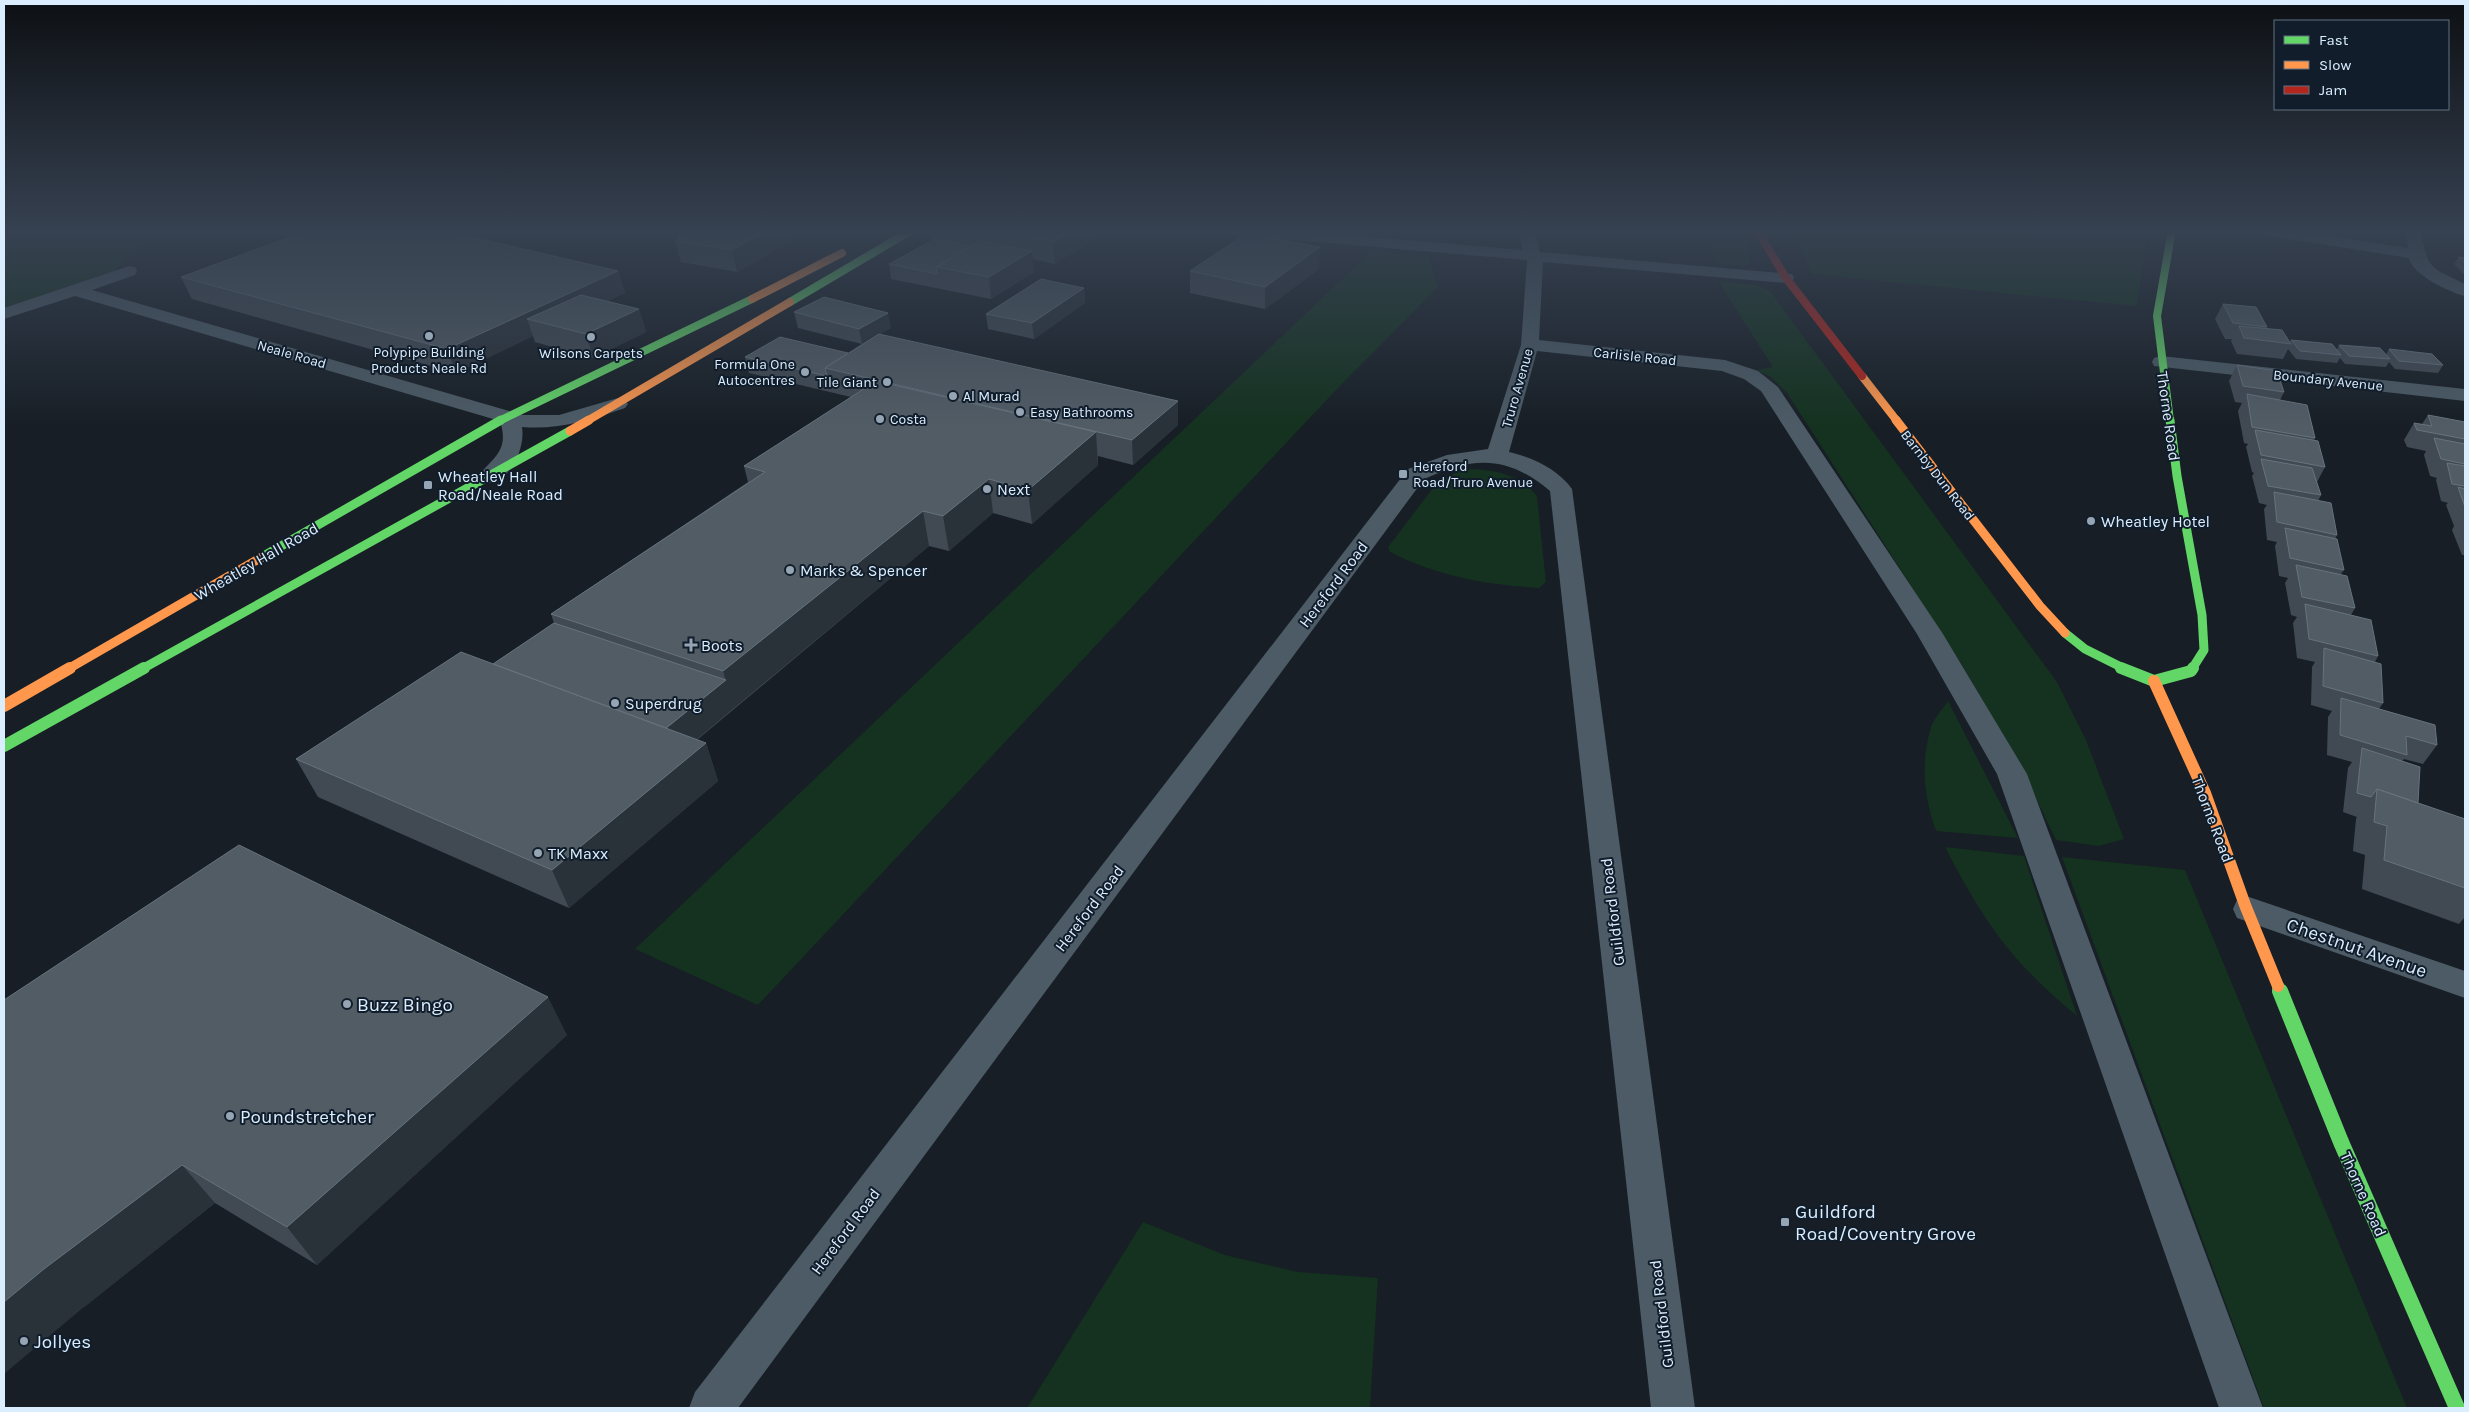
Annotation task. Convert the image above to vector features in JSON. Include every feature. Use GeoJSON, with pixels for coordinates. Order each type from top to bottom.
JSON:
{"type":"FeatureCollection","features":[{"type":"Feature","properties":{"kind":"main road","name":"Wheatley Hall Road"},"geometry":{"type":"LineString","coordinates":[[4,706],[508,416],[759,296]]}},
{"type":"Feature","properties":{"kind":"main road"},"geometry":{"type":"LineString","coordinates":[[4,746],[488,478],[801,296]]}},
{"type":"Feature","properties":{"kind":"main road","name":"Barnby Dun Road"},"geometry":{"type":"LineString","coordinates":[[1800,296],[2040,606],[2072,640],[2101,659],[2154,681]]}},
{"type":"Feature","properties":{"kind":"main road","name":"Thorne Road"},"geometry":{"type":"LineString","coordinates":[[2161,296],[2157,316],[2160,362],[2177,476],[2202,614],[2204,650],[2191,671],[2154,681],[2205,793],[2245,905],[2249,909],[2341,1142],[2457,1408]]}},
{"type":"Feature","properties":{"kind":"street"},"geometry":{"type":"LineString","coordinates":[[4,314],[58,296]]}},
{"type":"Feature","properties":{"kind":"street","name":"Neale Road"},"geometry":{"type":"LineString","coordinates":[[95,296],[508,416]]}},
{"type":"Feature","properties":{"kind":"street","name":"Truro Avenue"},"geometry":{"type":"LineString","coordinates":[[1497,456],[1530,345],[1533,296]]}},
{"type":"Feature","properties":{"kind":"street","name":"Carlisle Road"},"geometry":{"type":"LineString","coordinates":[[1530,345],[1724,366],[1740,370],[1762,381],[1768,387],[1930,634],[2012,774],[2241,1408]]}},
{"type":"Feature","properties":{"kind":"street","name":"Boundary Avenue"},"geometry":{"type":"LineString","coordinates":[[2160,362],[2465,395]]}},
{"type":"Feature","properties":{"kind":"street"},"geometry":{"type":"LineString","coordinates":[[508,416],[521,421],[541,424],[559,422],[618,404]]}},
{"type":"Feature","properties":{"kind":"street"},"geometry":{"type":"LineString","coordinates":[[488,478],[507,460],[514,444],[514,429],[508,416]]}},
{"type":"Feature","properties":{"kind":"street","name":"Hereford Road"},"geometry":{"type":"LineString","coordinates":[[711,1408],[1416,474],[1435,465],[1465,456],[1497,456]]}},
{"type":"Feature","properties":{"kind":"street","name":"Guildford Road"},"geometry":{"type":"LineString","coordinates":[[1497,456],[1522,461],[1546,476],[1561,489],[1673,1408]]}},
{"type":"Feature","properties":{"kind":"street","name":"Chestnut Avenue"},"geometry":{"type":"LineString","coordinates":[[2249,909],[2465,985]]}},
{"type":"Feature","properties":{"kind":"green space"},"geometry":{"type":"Polygon","coordinates":[[[4,296],[40,296],[4,308],[4,296]]]}},
{"type":"Feature","properties":{"kind":"green space"},"geometry":{"type":"Polygon","coordinates":[[[1325,296],[1429,296],[1336,390],[758,1005],[635,949],[1325,296]]]}},
{"type":"Feature","properties":{"kind":"green space"},"geometry":{"type":"Polygon","coordinates":[[[1728,296],[1774,296],[2057,682],[2086,740],[2124,839],[2099,846],[2056,840],[2018,761],[1962,665],[1787,393],[1771,377],[1757,370],[1773,367],[1728,296]]]}},
{"type":"Feature","properties":{"kind":"green space"},"geometry":{"type":"Polygon","coordinates":[[[2034,296],[2138,296],[2137,306],[2034,296]]]}},
{"type":"Feature","properties":{"kind":"green space"},"geometry":{"type":"Polygon","coordinates":[[[1471,469],[1499,472],[1516,478],[1537,496],[1546,582],[1539,588],[1481,582],[1463,578],[1426,567],[1390,552],[1388,547],[1436,484],[1458,471],[1471,469]]]}},
{"type":"Feature","properties":{"kind":"green space"},"geometry":{"type":"Polygon","coordinates":[[[1948,701],[2018,838],[1936,831],[1926,793],[1925,754],[1932,724],[1948,701]]]}},
{"type":"Feature","properties":{"kind":"green space"},"geometry":{"type":"Polygon","coordinates":[[[1945,847],[2024,856],[2077,1016],[2039,982],[2007,948],[1984,916],[1945,847]]]}},
{"type":"Feature","properties":{"kind":"green space"},"geometry":{"type":"Polygon","coordinates":[[[2062,857],[2185,870],[2407,1408],[2264,1408],[2062,857]]]}},
{"type":"Feature","properties":{"kind":"green space"},"geometry":{"type":"Polygon","coordinates":[[[1143,1222],[1225,1255],[1298,1272],[1378,1278],[1370,1408],[1027,1408],[1143,1222]]]}},
{"type":"Feature","properties":{"kind":"building"},"geometry":{"type":"Polygon","coordinates":[[[251,296],[563,296],[447,349],[251,296]]]}},
{"type":"Feature","properties":{"kind":"building"},"geometry":{"type":"Polygon","coordinates":[[[579,296],[639,309],[586,334],[527,319],[579,296]]]}},
{"type":"Feature","properties":{"kind":"building"},"geometry":{"type":"Polygon","coordinates":[[[1014,296],[1072,296],[1032,323],[986,314],[1014,296]]]}},
{"type":"Feature","properties":{"kind":"building"},"geometry":{"type":"Polygon","coordinates":[[[824,297],[888,313],[859,329],[794,312],[824,297]]]}},
{"type":"Feature","properties":{"kind":"building"},"geometry":{"type":"Polygon","coordinates":[[[2223,304],[2256,307],[2267,327],[2233,323],[2223,304]]]}},
{"type":"Feature","properties":{"kind":"building"},"geometry":{"type":"Polygon","coordinates":[[[2239,326],[2282,330],[2291,344],[2244,338],[2239,326]]]}},
{"type":"Feature","properties":{"kind":"building"},"geometry":{"type":"Polygon","coordinates":[[[879,334],[1178,401],[1132,440],[825,368],[879,334]]]}},
{"type":"Feature","properties":{"kind":"building"},"geometry":{"type":"Polygon","coordinates":[[[780,337],[848,353],[825,368],[827,376],[745,357],[780,337]]]}},
{"type":"Feature","properties":{"kind":"building"},"geometry":{"type":"Polygon","coordinates":[[[2291,340],[2332,344],[2341,355],[2300,351],[2291,340]]]}},
{"type":"Feature","properties":{"kind":"building"},"geometry":{"type":"Polygon","coordinates":[[[2339,345],[2380,348],[2390,359],[2349,356],[2339,345]]]}},
{"type":"Feature","properties":{"kind":"building"},"geometry":{"type":"Polygon","coordinates":[[[2389,349],[2432,354],[2443,365],[2399,361],[2389,349]]]}},
{"type":"Feature","properties":{"kind":"building"},"geometry":{"type":"Polygon","coordinates":[[[2237,365],[2277,371],[2284,392],[2243,386],[2237,365]]]}},
{"type":"Feature","properties":{"kind":"building"},"geometry":{"type":"Polygon","coordinates":[[[876,381],[1096,432],[1028,490],[989,479],[943,516],[923,511],[723,671],[551,614],[765,472],[744,466],[876,381]]]}},
{"type":"Feature","properties":{"kind":"building"},"geometry":{"type":"Polygon","coordinates":[[[2247,394],[2307,405],[2315,438],[2252,427],[2247,394]]]}},
{"type":"Feature","properties":{"kind":"building"},"geometry":{"type":"Polygon","coordinates":[[[2428,415],[2465,422],[2465,439],[2417,430],[2414,423],[2432,426],[2428,415]]]}},
{"type":"Feature","properties":{"kind":"building"},"geometry":{"type":"Polygon","coordinates":[[[2255,430],[2318,441],[2325,467],[2261,455],[2255,430]]]}},
{"type":"Feature","properties":{"kind":"building"},"geometry":{"type":"Polygon","coordinates":[[[2434,438],[2465,444],[2465,464],[2441,459],[2434,438]]]}},
{"type":"Feature","properties":{"kind":"building"},"geometry":{"type":"Polygon","coordinates":[[[2261,459],[2312,468],[2321,495],[2268,486],[2261,459]]]}},
{"type":"Feature","properties":{"kind":"building"},"geometry":{"type":"Polygon","coordinates":[[[2447,463],[2465,466],[2465,486],[2452,484],[2447,463]]]}},
{"type":"Feature","properties":{"kind":"building"},"geometry":{"type":"Polygon","coordinates":[[[2458,487],[2465,489],[2465,507],[2458,487]]]}},
{"type":"Feature","properties":{"kind":"building"},"geometry":{"type":"Polygon","coordinates":[[[2274,492],[2331,503],[2337,535],[2277,522],[2274,492]]]}},
{"type":"Feature","properties":{"kind":"building"},"geometry":{"type":"Polygon","coordinates":[[[2285,528],[2337,539],[2344,570],[2290,558],[2285,528]]]}},
{"type":"Feature","properties":{"kind":"building"},"geometry":{"type":"Polygon","coordinates":[[[2296,565],[2347,576],[2355,608],[2302,597],[2296,565]]]}},
{"type":"Feature","properties":{"kind":"building"},"geometry":{"type":"Polygon","coordinates":[[[2305,604],[2371,620],[2378,656],[2309,639],[2305,604]]]}},
{"type":"Feature","properties":{"kind":"building"},"geometry":{"type":"Polygon","coordinates":[[[554,623],[726,680],[666,728],[493,664],[554,623]]]}},
{"type":"Feature","properties":{"kind":"building"},"geometry":{"type":"Polygon","coordinates":[[[2324,648],[2381,664],[2383,703],[2323,686],[2324,648]]]}},
{"type":"Feature","properties":{"kind":"building","name":"TK Maxx"},"geometry":{"type":"Polygon","coordinates":[[[461,652],[706,743],[552,870],[296,759],[461,652]]]}},
{"type":"Feature","properties":{"kind":"building"},"geometry":{"type":"Polygon","coordinates":[[[2341,698],[2435,725],[2437,745],[2406,736],[2407,755],[2340,735],[2341,698]]]}},
{"type":"Feature","properties":{"kind":"building"},"geometry":{"type":"Polygon","coordinates":[[[2362,748],[2420,767],[2418,803],[2377,789],[2371,797],[2357,793],[2362,748]]]}},
{"type":"Feature","properties":{"kind":"building"},"geometry":{"type":"Polygon","coordinates":[[[2377,789],[2465,819],[2465,888],[2384,860],[2387,826],[2374,822],[2377,789]]]}},
{"type":"Feature","properties":{"kind":"building"},"geometry":{"type":"Polygon","coordinates":[[[239,845],[548,997],[287,1227],[182,1165],[44,1269],[4,1302],[4,1000],[239,845]]]}},
{"type":"Feature","properties":{"kind":"traffic: fast"},"geometry":{"type":"LineString","coordinates":[[790,302],[800,296]]}},
{"type":"Feature","properties":{"kind":"traffic: fast"},"geometry":{"type":"LineString","coordinates":[[2154,681],[2191,671],[2204,650],[2202,615],[2177,476],[2157,316],[2161,296]]}},
{"type":"Feature","properties":{"kind":"traffic: fast"},"geometry":{"type":"LineString","coordinates":[[262,557],[508,416],[752,299]]}},
{"type":"Feature","properties":{"kind":"traffic: fast"},"geometry":{"type":"LineString","coordinates":[[4,746],[570,431]]}},
{"type":"Feature","properties":{"kind":"traffic: fast"},"geometry":{"type":"LineString","coordinates":[[2065,633],[2074,642],[2096,656],[2154,681]]}},
{"type":"Feature","properties":{"kind":"traffic: fast"},"geometry":{"type":"LineString","coordinates":[[2278,986],[2341,1142],[2457,1408]]}},
{"type":"Feature","properties":{"kind":"traffic: slow"},"geometry":{"type":"LineString","coordinates":[[752,299],[758,296]]}},
{"type":"Feature","properties":{"kind":"traffic: slow"},"geometry":{"type":"LineString","coordinates":[[570,431],[790,302]]}},
{"type":"Feature","properties":{"kind":"traffic: slow"},"geometry":{"type":"LineString","coordinates":[[1862,376],[2040,606],[2065,633]]}},
{"type":"Feature","properties":{"kind":"traffic: slow"},"geometry":{"type":"LineString","coordinates":[[4,706],[262,557]]}},
{"type":"Feature","properties":{"kind":"traffic: slow"},"geometry":{"type":"LineString","coordinates":[[2154,681],[2205,793],[2245,905],[2278,986]]}},
{"type":"Feature","properties":{"kind":"traffic: jam"},"geometry":{"type":"LineString","coordinates":[[1800,296],[1862,376]]}},
{"type":"Feature","properties":{"kind":"place","name":"Polypipe Building Products Neale Rd"},"geometry":{"type":"Point","coordinates":[429,336]}},
{"type":"Feature","properties":{"kind":"place","name":"Wilsons Carpets"},"geometry":{"type":"Point","coordinates":[591,337]}},
{"type":"Feature","properties":{"kind":"place","name":"Formula One Autocentres"},"geometry":{"type":"Point","coordinates":[805,372]}},
{"type":"Feature","properties":{"kind":"place","name":"Tile Giant"},"geometry":{"type":"Point","coordinates":[887,382]}},
{"type":"Feature","properties":{"kind":"place","name":"Al Murad"},"geometry":{"type":"Point","coordinates":[953,396]}},
{"type":"Feature","properties":{"kind":"place","name":"Easy Bathrooms"},"geometry":{"type":"Point","coordinates":[1020,412]}},
{"type":"Feature","properties":{"kind":"place","name":"Costa"},"geometry":{"type":"Point","coordinates":[880,419]}},
{"type":"Feature","properties":{"kind":"place","name":"Hereford Road/Truro Avenue"},"geometry":{"type":"Point","coordinates":[1403,474]}},
{"type":"Feature","properties":{"kind":"place","name":"Wheatley Hall Road/Neale Road"},"geometry":{"type":"Point","coordinates":[428,485]}},
{"type":"Feature","properties":{"kind":"place","name":"Next"},"geometry":{"type":"Point","coordinates":[987,489]}},
{"type":"Feature","properties":{"kind":"place","name":"Wheatley Hotel"},"geometry":{"type":"Point","coordinates":[2091,521]}},
{"type":"Feature","properties":{"kind":"place","name":"Marks & Spencer"},"geometry":{"type":"Point","coordinates":[790,570]}},
{"type":"Feature","properties":{"kind":"place","name":"Boots"},"geometry":{"type":"Point","coordinates":[691,645]}},
{"type":"Feature","properties":{"kind":"place","name":"Superdrug"},"geometry":{"type":"Point","coordinates":[615,703]}},
{"type":"Feature","properties":{"kind":"place","name":"TK Maxx"},"geometry":{"type":"Point","coordinates":[538,853]}},
{"type":"Feature","properties":{"kind":"place","name":"Buzz Bingo"},"geometry":{"type":"Point","coordinates":[347,1004]}},
{"type":"Feature","properties":{"kind":"place","name":"Poundstretcher"},"geometry":{"type":"Point","coordinates":[230,1116]}},
{"type":"Feature","properties":{"kind":"place","name":"Guildford Road/Coventry Grove"},"geometry":{"type":"Point","coordinates":[1785,1222]}},
{"type":"Feature","properties":{"kind":"place","name":"Jollyes"},"geometry":{"type":"Point","coordinates":[24,1341]}}]}
